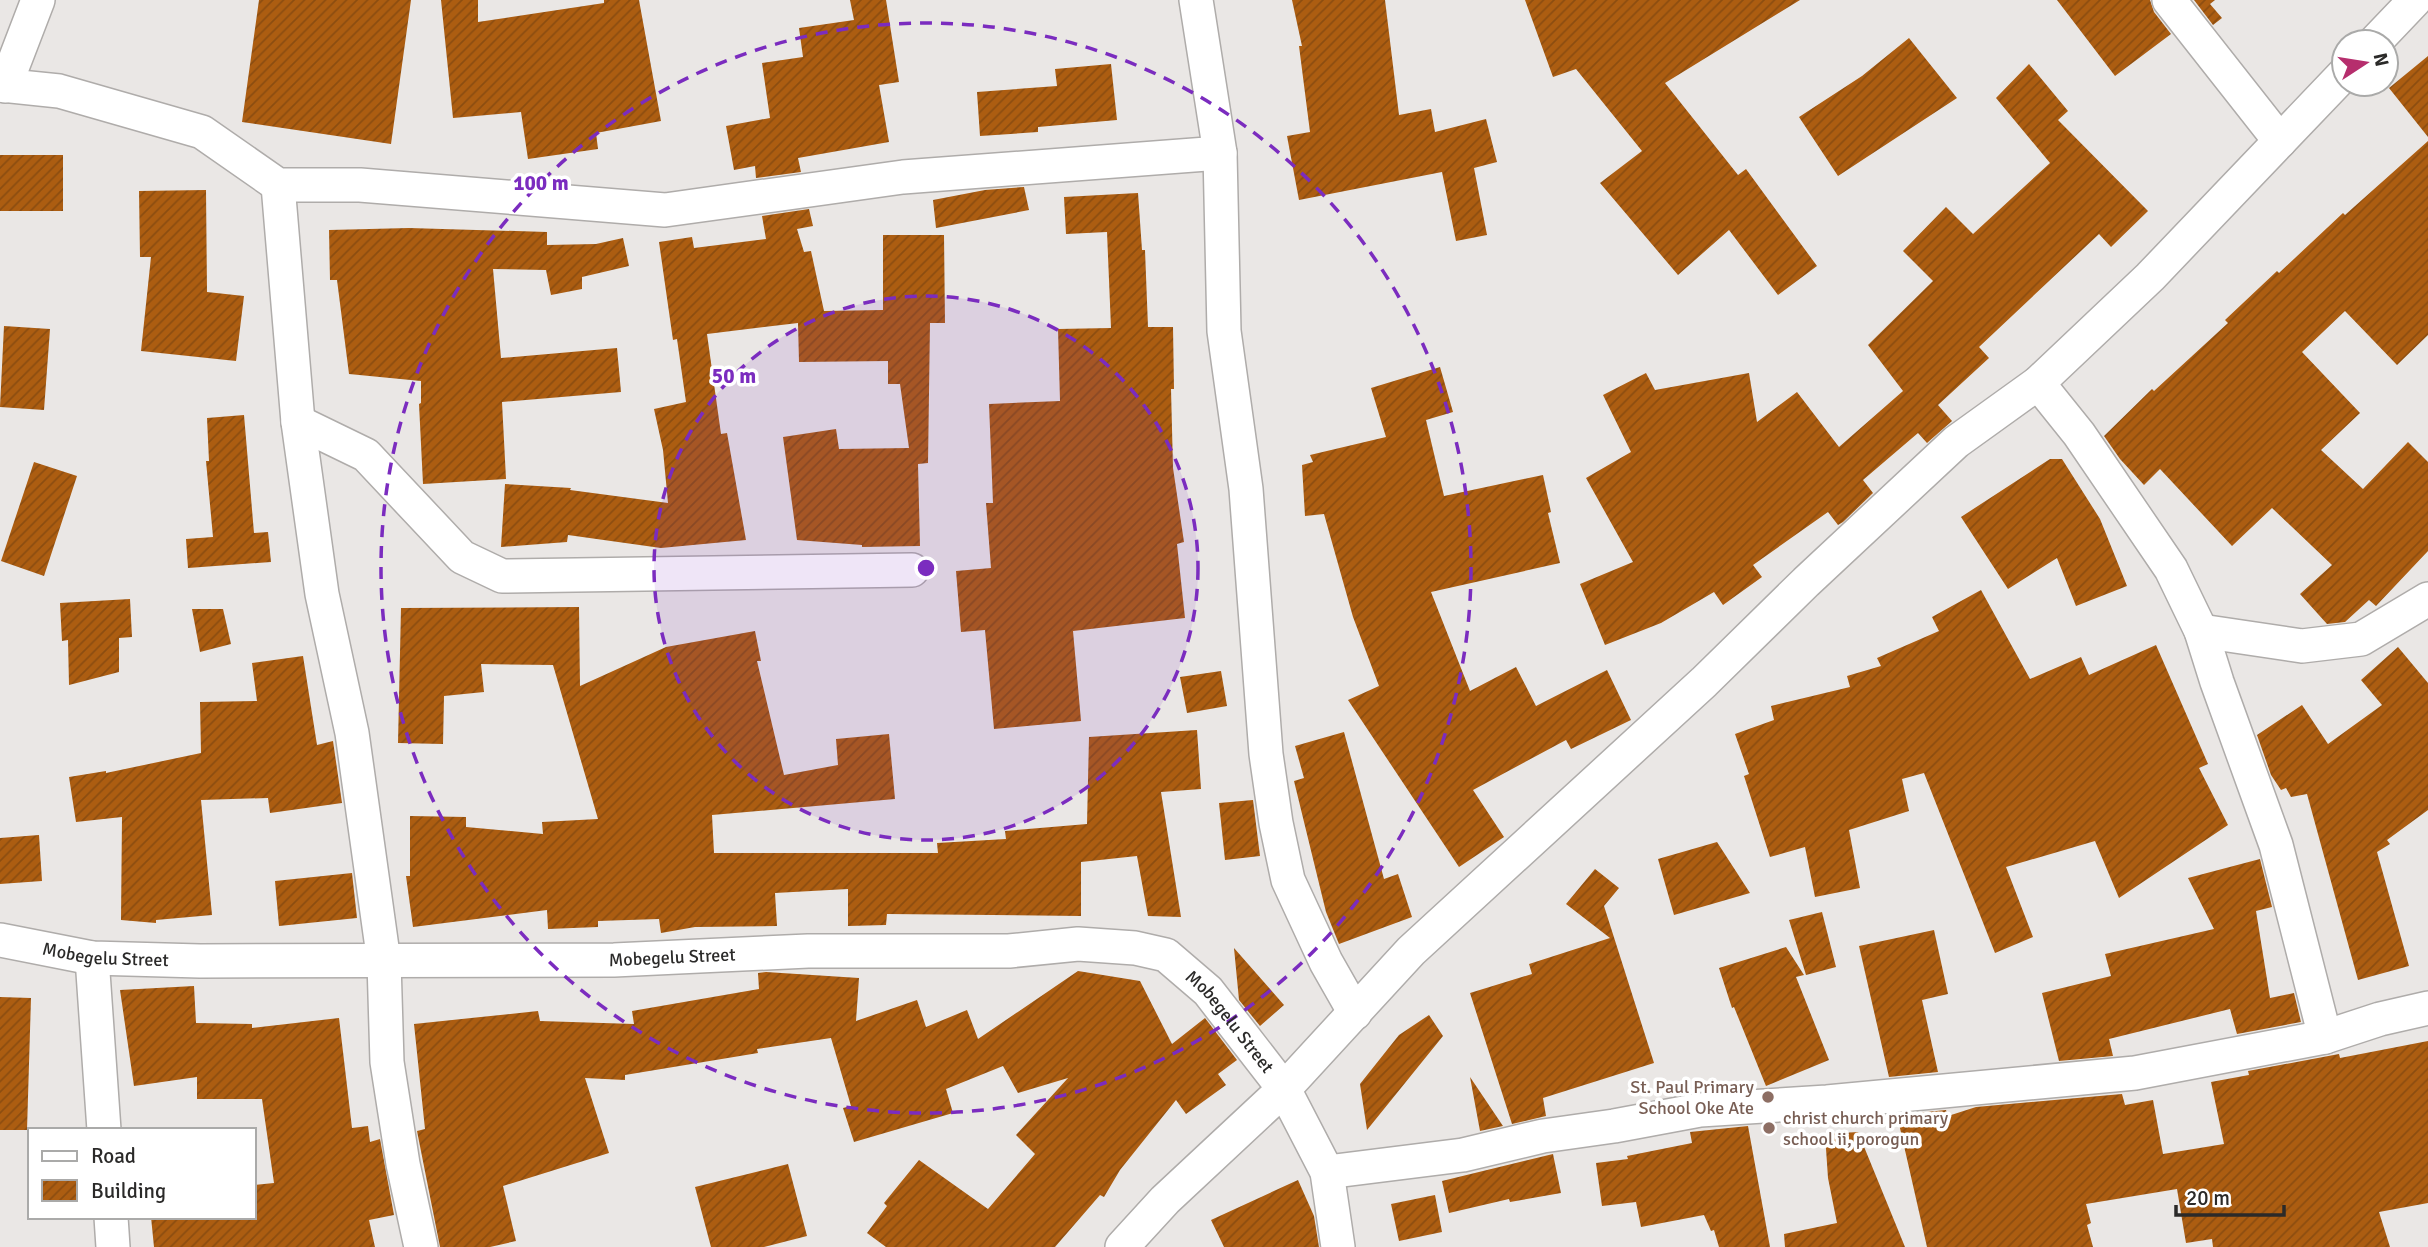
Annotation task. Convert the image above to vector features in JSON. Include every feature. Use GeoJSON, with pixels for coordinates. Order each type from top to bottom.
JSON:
{"type":"FeatureCollection","features":[{"type":"Feature","properties":{"kind":"street"},"geometry":{"type":"LineString","coordinates":[[38,0],[2,86],[59,91],[202,132],[278,185],[360,185],[665,210],[903,177],[1220,153]]}},
{"type":"Feature","properties":{"kind":"street"},"geometry":{"type":"LineString","coordinates":[[1196,0],[1220,153],[1224,331],[1245,489],[1266,754],[1276,823],[1288,880],[1326,962],[1355,1013]]}},
{"type":"Feature","properties":{"kind":"street"},"geometry":{"type":"LineString","coordinates":[[2169,0],[2280,141]]}},
{"type":"Feature","properties":{"kind":"street"},"geometry":{"type":"LineString","coordinates":[[2388,28],[2415,0]]}},
{"type":"Feature","properties":{"kind":"street"},"geometry":{"type":"LineString","coordinates":[[1122,1247],[1165,1200],[1284,1089],[1411,951],[1703,682],[1956,442],[2038,383],[2150,277],[2330,89]]}},
{"type":"Feature","properties":{"kind":"street"},"geometry":{"type":"LineString","coordinates":[[278,185],[298,422],[322,594],[352,733],[384,962],[387,1062],[403,1164],[421,1247]]}},
{"type":"Feature","properties":{"kind":"street"},"geometry":{"type":"LineString","coordinates":[[2038,383],[2079,434],[2171,569],[2201,631],[2276,845],[2325,1037]]}},
{"type":"Feature","properties":{"kind":"street"},"geometry":{"type":"LineString","coordinates":[[298,422],[366,455],[462,557],[502,576],[912,570]]}},
{"type":"Feature","properties":{"kind":"street"},"geometry":{"type":"LineString","coordinates":[[2201,631],[2302,646],[2361,639],[2428,599]]}},
{"type":"Feature","properties":{"kind":"street","name":"Mobegelu Street"},"geometry":{"type":"LineString","coordinates":[[0,940],[92,958],[384,962],[614,960],[807,951],[1010,951],[1077,944],[1135,948],[1166,956],[1208,991],[1284,1089],[1327,1172],[1338,1247]]}},
{"type":"Feature","properties":{"kind":"street"},"geometry":{"type":"LineString","coordinates":[[92,958],[104,1128]]}},
{"type":"Feature","properties":{"kind":"street"},"geometry":{"type":"LineString","coordinates":[[1327,1172],[1464,1155],[1542,1136],[1700,1110],[1826,1102],[2135,1073],[2325,1037],[2380,1019],[2428,1008]]}},
{"type":"Feature","properties":{"kind":"street"},"geometry":{"type":"LineString","coordinates":[[111,1219],[113,1247]]}},
{"type":"Feature","properties":{"kind":"building"},"geometry":{"type":"Polygon","coordinates":[[[259,0],[411,0],[391,144],[242,122],[259,0]]]}},
{"type":"Feature","properties":{"kind":"building"},"geometry":{"type":"Polygon","coordinates":[[[441,0],[478,0],[478,22],[604,3],[604,0],[639,0],[661,121],[596,133],[598,149],[528,159],[521,112],[453,118],[441,0]]]}},
{"type":"Feature","properties":{"kind":"building"},"geometry":{"type":"Polygon","coordinates":[[[850,0],[886,0],[899,82],[879,85],[889,142],[798,158],[801,172],[756,178],[755,166],[734,170],[726,126],[770,118],[762,63],[803,57],[799,28],[854,20],[850,0]]]}},
{"type":"Feature","properties":{"kind":"building"},"geometry":{"type":"Polygon","coordinates":[[[1292,0],[1385,0],[1399,115],[1431,109],[1435,132],[1486,119],[1497,162],[1474,168],[1487,235],[1456,241],[1442,172],[1299,200],[1287,136],[1310,132],[1299,46],[1302,46],[1292,0]]]}},
{"type":"Feature","properties":{"kind":"building"},"geometry":{"type":"Polygon","coordinates":[[[1525,0],[1800,0],[1665,83],[1738,175],[1746,169],[1817,266],[1778,295],[1729,230],[1678,275],[1600,183],[1642,151],[1576,69],[1553,77],[1525,0]]]}},
{"type":"Feature","properties":{"kind":"building"},"geometry":{"type":"Polygon","coordinates":[[[2057,0],[2150,0],[2154,12],[2171,34],[2115,76],[2057,0]]]}},
{"type":"Feature","properties":{"kind":"building"},"geometry":{"type":"Polygon","coordinates":[[[2194,0],[2215,0],[2210,4],[2222,18],[2213,25],[2194,0]]]}},
{"type":"Feature","properties":{"kind":"building"},"geometry":{"type":"Polygon","coordinates":[[[1909,38],[1957,98],[1838,176],[1799,117],[1862,76],[1909,38]]]}},
{"type":"Feature","properties":{"kind":"building"},"geometry":{"type":"Polygon","coordinates":[[[2428,56],[2428,137],[2397,98],[2400,98],[2400,79],[2428,56]]]}},
{"type":"Feature","properties":{"kind":"building"},"geometry":{"type":"Polygon","coordinates":[[[1111,64],[1117,120],[1038,127],[1038,132],[980,136],[977,92],[1057,86],[1055,69],[1111,64]]]}},
{"type":"Feature","properties":{"kind":"building"},"geometry":{"type":"Polygon","coordinates":[[[2029,64],[2068,111],[2058,120],[2148,211],[2111,247],[2099,234],[1979,347],[1989,358],[1938,405],[1952,421],[1927,443],[1918,433],[1863,480],[1873,493],[1843,522],[1838,525],[1828,512],[1753,565],[1762,577],[1723,605],[1714,592],[1661,623],[1605,645],[1580,584],[1633,562],[1586,478],[1631,452],[1603,395],[1646,373],[1655,390],[1749,373],[1757,422],[1797,392],[1839,447],[1903,391],[1868,345],[1933,281],[1903,251],[1946,207],[1973,234],[2050,163],[1996,98],[2029,64]]]}},
{"type":"Feature","properties":{"kind":"building"},"geometry":{"type":"Polygon","coordinates":[[[2428,141],[2428,335],[2397,365],[2345,311],[2302,352],[2360,413],[2321,450],[2363,489],[2408,442],[2428,462],[2428,551],[2376,606],[2369,600],[2345,622],[2327,624],[2300,594],[2332,565],[2272,508],[2232,546],[2160,469],[2144,485],[2120,459],[2104,436],[2152,389],[2154,391],[2228,323],[2225,320],[2277,271],[2279,273],[2343,213],[2345,215],[2428,141]]]}},
{"type":"Feature","properties":{"kind":"building"},"geometry":{"type":"Polygon","coordinates":[[[0,155],[63,155],[63,211],[0,211],[0,155]]]}},
{"type":"Feature","properties":{"kind":"building"},"geometry":{"type":"Polygon","coordinates":[[[1024,187],[1029,210],[936,228],[933,200],[985,190],[1024,187]]]}},
{"type":"Feature","properties":{"kind":"building"},"geometry":{"type":"Polygon","coordinates":[[[206,190],[207,292],[244,296],[236,361],[141,351],[151,257],[140,257],[139,191],[206,190]]]}},
{"type":"Feature","properties":{"kind":"building"},"geometry":{"type":"Polygon","coordinates":[[[1138,193],[1142,250],[1145,250],[1148,327],[1173,327],[1173,468],[1184,542],[1177,544],[1185,618],[1073,631],[1081,721],[994,729],[985,630],[961,632],[956,571],[991,568],[986,503],[993,503],[989,404],[1060,401],[1058,329],[1111,328],[1107,232],[1066,234],[1064,197],[1138,193]]]}},
{"type":"Feature","properties":{"kind":"building"},"geometry":{"type":"Polygon","coordinates":[[[809,209],[813,226],[797,229],[804,252],[811,251],[824,311],[883,310],[883,235],[944,235],[945,323],[930,323],[928,463],[918,464],[920,546],[862,547],[797,540],[783,437],[836,429],[839,449],[909,448],[900,384],[888,384],[888,361],[799,362],[798,323],[707,334],[721,434],[727,433],[746,540],[661,548],[568,535],[567,542],[501,547],[505,484],[571,488],[570,490],[668,503],[663,450],[654,409],[686,402],[677,339],[673,340],[659,242],[692,237],[694,248],[766,239],[762,216],[809,209]]]}},
{"type":"Feature","properties":{"kind":"building"},"geometry":{"type":"Polygon","coordinates":[[[409,228],[547,232],[547,245],[596,244],[623,238],[629,266],[582,277],[582,289],[551,295],[546,270],[493,269],[501,358],[617,348],[621,392],[502,402],[506,479],[423,484],[419,404],[421,381],[349,374],[337,280],[330,280],[329,230],[409,228]]]}},
{"type":"Feature","properties":{"kind":"building"},"geometry":{"type":"Polygon","coordinates":[[[4,326],[50,329],[44,410],[0,407],[4,326]]]}},
{"type":"Feature","properties":{"kind":"building"},"geometry":{"type":"Polygon","coordinates":[[[1440,367],[1453,412],[1426,420],[1444,496],[1543,475],[1551,512],[1548,513],[1560,563],[1431,592],[1470,691],[1516,667],[1536,706],[1607,670],[1631,720],[1571,749],[1566,740],[1473,790],[1504,837],[1459,867],[1348,700],[1379,686],[1353,617],[1324,514],[1305,516],[1302,465],[1313,462],[1310,455],[1386,437],[1371,388],[1440,367]]]}},
{"type":"Feature","properties":{"kind":"building"},"geometry":{"type":"Polygon","coordinates":[[[244,415],[254,533],[268,532],[271,562],[188,568],[186,539],[213,537],[206,461],[209,461],[207,418],[244,415]]]}},
{"type":"Feature","properties":{"kind":"building"},"geometry":{"type":"Polygon","coordinates":[[[2050,459],[2062,459],[2100,519],[2127,586],[2076,606],[2057,558],[2008,589],[1961,517],[2050,459]]]}},
{"type":"Feature","properties":{"kind":"building"},"geometry":{"type":"Polygon","coordinates":[[[34,462],[77,476],[44,576],[1,561],[34,462]]]}},
{"type":"Feature","properties":{"kind":"building"},"geometry":{"type":"Polygon","coordinates":[[[1981,590],[2030,679],[2081,657],[2089,675],[2156,645],[2208,764],[2199,768],[2228,825],[2119,898],[2095,841],[2006,867],[2033,937],[1995,953],[1924,773],[1902,779],[1909,811],[1849,830],[1860,888],[1815,897],[1805,847],[1770,857],[1744,776],[1749,774],[1735,734],[1774,720],[1771,706],[1850,687],[1847,676],[1881,666],[1877,658],[1939,631],[1932,617],[1981,590]]]}},
{"type":"Feature","properties":{"kind":"building"},"geometry":{"type":"Polygon","coordinates":[[[130,599],[132,637],[119,638],[119,672],[69,685],[68,640],[62,641],[60,603],[130,599]]]}},
{"type":"Feature","properties":{"kind":"building"},"geometry":{"type":"Polygon","coordinates":[[[579,607],[580,686],[666,647],[755,631],[761,661],[757,661],[784,775],[838,765],[836,739],[889,734],[895,799],[712,815],[714,853],[938,853],[937,843],[1006,839],[1005,831],[1087,824],[1089,737],[1197,730],[1201,789],[1161,792],[1181,917],[1148,916],[1137,856],[1081,862],[1081,916],[887,914],[886,925],[848,926],[848,889],[775,893],[777,926],[695,927],[661,933],[659,919],[598,921],[598,927],[548,929],[547,910],[413,927],[406,876],[410,876],[410,816],[466,817],[466,827],[543,834],[542,822],[598,819],[553,665],[481,664],[484,692],[444,696],[443,744],[398,743],[401,608],[579,607]]]}},
{"type":"Feature","properties":{"kind":"building"},"geometry":{"type":"Polygon","coordinates":[[[192,609],[223,609],[231,644],[200,652],[192,609]]]}},
{"type":"Feature","properties":{"kind":"building"},"geometry":{"type":"Polygon","coordinates":[[[2398,647],[2428,683],[2428,810],[2387,840],[2390,844],[2377,852],[2409,966],[2358,980],[2307,794],[2291,797],[2286,788],[2281,790],[2271,775],[2257,735],[2302,705],[2328,744],[2382,705],[2361,680],[2398,647]]]}},
{"type":"Feature","properties":{"kind":"building"},"geometry":{"type":"Polygon","coordinates":[[[303,656],[317,745],[333,741],[342,803],[270,813],[268,798],[201,800],[212,915],[156,920],[156,923],[121,920],[122,817],[76,822],[69,777],[106,773],[201,753],[200,702],[257,701],[252,663],[303,656]]]}},
{"type":"Feature","properties":{"kind":"building"},"geometry":{"type":"Polygon","coordinates":[[[1221,671],[1227,706],[1187,713],[1180,677],[1221,671]]]}},
{"type":"Feature","properties":{"kind":"building"},"geometry":{"type":"Polygon","coordinates":[[[1344,732],[1384,879],[1398,874],[1412,917],[1339,944],[1326,912],[1294,781],[1304,778],[1295,746],[1344,732]]]}},
{"type":"Feature","properties":{"kind":"building"},"geometry":{"type":"Polygon","coordinates":[[[1253,800],[1260,856],[1225,860],[1219,803],[1253,800]]]}},
{"type":"Feature","properties":{"kind":"building"},"geometry":{"type":"Polygon","coordinates":[[[39,835],[42,881],[0,884],[0,838],[39,835]]]}},
{"type":"Feature","properties":{"kind":"building"},"geometry":{"type":"Polygon","coordinates":[[[1717,842],[1750,893],[1674,915],[1658,859],[1717,842]]]}},
{"type":"Feature","properties":{"kind":"building"},"geometry":{"type":"Polygon","coordinates":[[[2260,859],[2272,907],[2256,911],[2270,998],[2294,993],[2301,1022],[2237,1034],[2230,1009],[2109,1039],[2113,1056],[2059,1061],[2042,993],[2111,976],[2105,954],[2214,929],[2188,878],[2260,859]]]}},
{"type":"Feature","properties":{"kind":"building"},"geometry":{"type":"Polygon","coordinates":[[[1595,869],[1619,888],[1604,906],[1654,1063],[1543,1098],[1546,1116],[1512,1124],[1470,993],[1532,974],[1529,964],[1610,938],[1566,904],[1595,869]]]}},
{"type":"Feature","properties":{"kind":"building"},"geometry":{"type":"Polygon","coordinates":[[[352,873],[357,918],[279,926],[275,881],[352,873]]]}},
{"type":"Feature","properties":{"kind":"building"},"geometry":{"type":"Polygon","coordinates":[[[1822,912],[1836,967],[1806,975],[1789,920],[1822,912]]]}},
{"type":"Feature","properties":{"kind":"building"},"geometry":{"type":"Polygon","coordinates":[[[1934,930],[1948,994],[1922,1000],[1938,1072],[1889,1077],[1859,946],[1934,930]]]}},
{"type":"Feature","properties":{"kind":"building"},"geometry":{"type":"Polygon","coordinates":[[[1786,947],[1804,975],[1796,977],[1829,1060],[1766,1086],[1734,1007],[1732,1008],[1719,968],[1786,947]]]}},
{"type":"Feature","properties":{"kind":"building"},"geometry":{"type":"Polygon","coordinates":[[[1234,948],[1284,1005],[1260,1026],[1239,1000],[1234,948]]]}},
{"type":"Feature","properties":{"kind":"building"},"geometry":{"type":"Polygon","coordinates":[[[1078,971],[1140,981],[1172,1044],[1205,1018],[1237,1060],[1218,1074],[1226,1085],[1186,1114],[1176,1100],[1120,1170],[1104,1197],[1100,1195],[1055,1247],[886,1247],[867,1233],[887,1206],[884,1203],[919,1160],[988,1209],[1035,1154],[1016,1135],[1068,1078],[1018,1093],[1003,1066],[946,1089],[953,1113],[854,1142],[843,1108],[851,1106],[831,1038],[757,1049],[758,1053],[625,1075],[625,1080],[585,1078],[609,1153],[503,1186],[516,1241],[490,1247],[440,1247],[417,1131],[425,1129],[414,1024],[538,1011],[540,1021],[634,1024],[632,1011],[759,989],[758,973],[766,972],[859,978],[856,1021],[917,1000],[926,1027],[967,1010],[978,1039],[1078,971]]]}},
{"type":"Feature","properties":{"kind":"building"},"geometry":{"type":"Polygon","coordinates":[[[194,986],[196,1023],[252,1024],[252,1028],[339,1018],[352,1128],[368,1126],[370,1142],[380,1139],[394,1215],[369,1220],[375,1247],[154,1247],[151,1219],[256,1219],[256,1185],[274,1183],[262,1099],[197,1099],[197,1077],[134,1086],[120,990],[194,986]]]}},
{"type":"Feature","properties":{"kind":"building"},"geometry":{"type":"Polygon","coordinates":[[[0,997],[31,998],[27,1130],[0,1130],[0,997]]]}},
{"type":"Feature","properties":{"kind":"building"},"geometry":{"type":"Polygon","coordinates":[[[1429,1015],[1443,1036],[1367,1130],[1360,1084],[1399,1035],[1429,1015]]]}},
{"type":"Feature","properties":{"kind":"building"},"geometry":{"type":"Polygon","coordinates":[[[2428,1041],[2428,1203],[2379,1212],[2390,1247],[2213,1247],[2212,1239],[2186,1243],[2177,1189],[2086,1204],[2091,1223],[2087,1225],[2093,1247],[1927,1247],[1897,1115],[1946,1110],[1948,1116],[1976,1107],[2122,1094],[2125,1105],[2153,1100],[2163,1154],[2224,1144],[2211,1082],[2249,1075],[2248,1071],[2339,1054],[2340,1058],[2428,1041]]]}},
{"type":"Feature","properties":{"kind":"building"},"geometry":{"type":"Polygon","coordinates":[[[1470,1077],[1503,1126],[1480,1131],[1470,1077]]]}},
{"type":"Feature","properties":{"kind":"building"},"geometry":{"type":"Polygon","coordinates":[[[1748,1126],[1770,1247],[1719,1247],[1714,1230],[1711,1231],[1704,1215],[1641,1227],[1636,1202],[1602,1206],[1596,1163],[1628,1159],[1627,1156],[1692,1143],[1690,1132],[1748,1126]]]}},
{"type":"Feature","properties":{"kind":"building"},"geometry":{"type":"Polygon","coordinates":[[[1858,1132],[1905,1247],[1785,1247],[1784,1234],[1837,1223],[1828,1178],[1825,1134],[1858,1132]]]}},
{"type":"Feature","properties":{"kind":"building"},"geometry":{"type":"Polygon","coordinates":[[[1553,1154],[1561,1193],[1510,1202],[1509,1199],[1449,1213],[1442,1181],[1553,1154]]]}},
{"type":"Feature","properties":{"kind":"building"},"geometry":{"type":"Polygon","coordinates":[[[788,1164],[807,1236],[764,1247],[711,1247],[695,1187],[788,1164]]]}},
{"type":"Feature","properties":{"kind":"building"},"geometry":{"type":"Polygon","coordinates":[[[1298,1180],[1314,1216],[1319,1247],[1224,1247],[1211,1220],[1298,1180]]]}},
{"type":"Feature","properties":{"kind":"building"},"geometry":{"type":"Polygon","coordinates":[[[1435,1195],[1442,1232],[1399,1241],[1391,1204],[1435,1195]]]}},
{"type":"Feature","properties":{"kind":"place","name":"St. Paul Primary School Oke Ate"},"geometry":{"type":"Point","coordinates":[1768,1097]}},
{"type":"Feature","properties":{"kind":"place","name":"christ church primary school ii, porogun"},"geometry":{"type":"Point","coordinates":[1769,1128]}}]}
